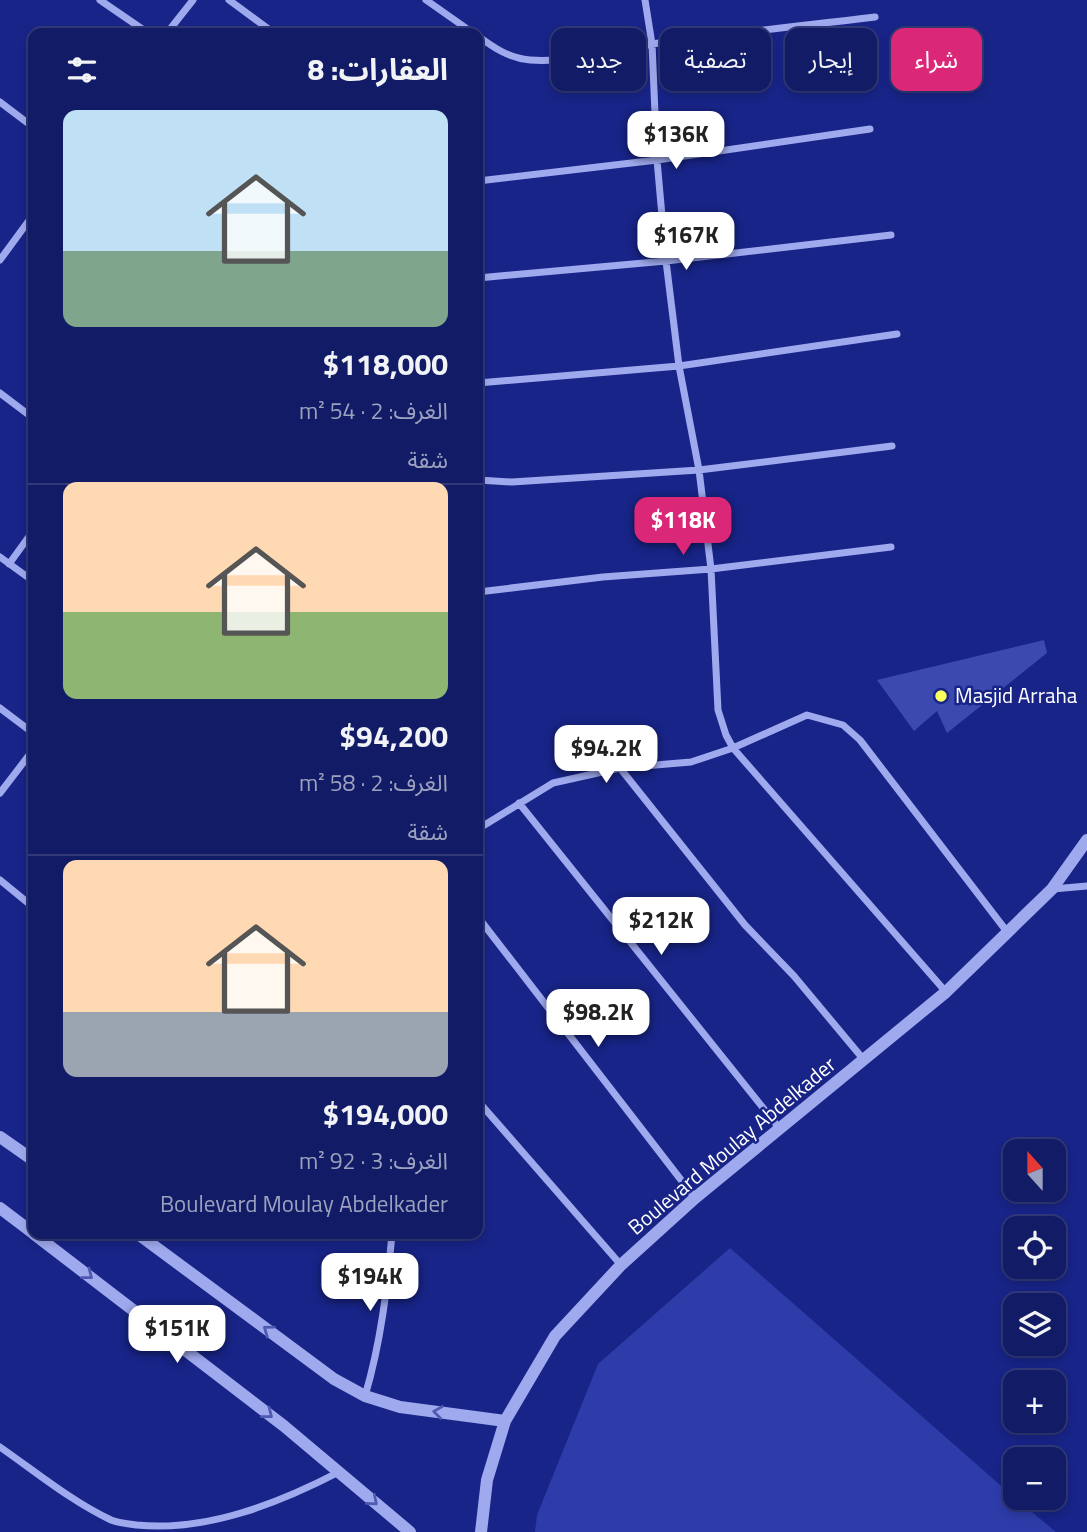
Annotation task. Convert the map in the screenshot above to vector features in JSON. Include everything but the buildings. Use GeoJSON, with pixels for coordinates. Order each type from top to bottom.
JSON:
{"type":"FeatureCollection","features":[{"type":"Feature","properties":{"kind":"street"},"geometry":{"type":"LineString","coordinates":[[100,0],[141,28]]}},
{"type":"Feature","properties":{"kind":"street"},"geometry":{"type":"LineString","coordinates":[[171,28],[193,0]]}},
{"type":"Feature","properties":{"kind":"street"},"geometry":{"type":"LineString","coordinates":[[229,0],[267,28]]}},
{"type":"Feature","properties":{"kind":"street"},"geometry":{"type":"LineString","coordinates":[[426,0],[466,28]]}},
{"type":"Feature","properties":{"kind":"street"},"geometry":{"type":"LineString","coordinates":[[645,0],[652,44],[657,160],[666,261],[679,366],[699,470],[711,569],[718,710],[733,748],[946,992]]}},
{"type":"Feature","properties":{"kind":"street"},"geometry":{"type":"LineString","coordinates":[[483,40],[496,50],[514,58],[569,58],[652,44],[875,17]]}},
{"type":"Feature","properties":{"kind":"street"},"geometry":{"type":"LineString","coordinates":[[0,102],[28,123]]}},
{"type":"Feature","properties":{"kind":"street"},"geometry":{"type":"LineString","coordinates":[[483,180],[657,160],[870,129]]}},
{"type":"Feature","properties":{"kind":"street"},"geometry":{"type":"LineString","coordinates":[[0,260],[28,222]]}},
{"type":"Feature","properties":{"kind":"street"},"geometry":{"type":"LineString","coordinates":[[483,278],[666,261],[891,235]]}},
{"type":"Feature","properties":{"kind":"street"},"geometry":{"type":"LineString","coordinates":[[483,383],[679,366],[897,334]]}},
{"type":"Feature","properties":{"kind":"street"},"geometry":{"type":"LineString","coordinates":[[0,393],[28,414]]}},
{"type":"Feature","properties":{"kind":"street"},"geometry":{"type":"LineString","coordinates":[[483,480],[512,482],[699,470],[892,446]]}},
{"type":"Feature","properties":{"kind":"street"},"geometry":{"type":"LineString","coordinates":[[9,564],[28,538]]}},
{"type":"Feature","properties":{"kind":"street"},"geometry":{"type":"LineString","coordinates":[[483,591],[603,577],[711,569],[891,547]]}},
{"type":"Feature","properties":{"kind":"street"},"geometry":{"type":"LineString","coordinates":[[0,557],[28,577]]}},
{"type":"Feature","properties":{"kind":"street"},"geometry":{"type":"LineString","coordinates":[[0,708],[28,729]]}},
{"type":"Feature","properties":{"kind":"street"},"geometry":{"type":"LineString","coordinates":[[483,827],[553,783],[620,768],[691,762],[733,748],[807,715],[843,725],[860,740],[1008,933]]}},
{"type":"Feature","properties":{"kind":"street"},"geometry":{"type":"LineString","coordinates":[[0,793],[28,757]]}},
{"type":"Feature","properties":{"kind":"street"},"geometry":{"type":"LineString","coordinates":[[620,768],[745,925],[794,976],[864,1060]]}},
{"type":"Feature","properties":{"kind":"street"},"geometry":{"type":"LineString","coordinates":[[519,803],[780,1129]]}},
{"type":"Feature","properties":{"kind":"street","name":"Boulevard Moulay Abdelkader"},"geometry":{"type":"LineString","coordinates":[[481,1532],[487,1480],[505,1421],[555,1336],[621,1265],[695,1198],[946,992],[1052,889],[1087,840]]}},
{"type":"Feature","properties":{"kind":"street"},"geometry":{"type":"LineString","coordinates":[[0,880],[28,903]]}},
{"type":"Feature","properties":{"kind":"street"},"geometry":{"type":"LineString","coordinates":[[1052,889],[1087,886]]}},
{"type":"Feature","properties":{"kind":"street"},"geometry":{"type":"LineString","coordinates":[[483,923],[695,1198]]}},
{"type":"Feature","properties":{"kind":"street"},"geometry":{"type":"LineString","coordinates":[[483,1107],[621,1265]]}},
{"type":"Feature","properties":{"kind":"street"},"geometry":{"type":"LineString","coordinates":[[0,1137],[28,1157]]}},
{"type":"Feature","properties":{"kind":"street"},"geometry":{"type":"LineString","coordinates":[[0,1208],[28,1229]]}},
{"type":"Feature","properties":{"kind":"street"},"geometry":{"type":"LineString","coordinates":[[42,1239],[284,1426],[407,1531]]}},
{"type":"Feature","properties":{"kind":"street"},"geometry":{"type":"LineString","coordinates":[[145,1239],[334,1378],[365,1396],[400,1407],[505,1421]]}},
{"type":"Feature","properties":{"kind":"street"},"geometry":{"type":"LineString","coordinates":[[365,1396],[377,1354],[387,1295],[392,1239]]}},
{"type":"Feature","properties":{"kind":"street"},"geometry":{"type":"LineString","coordinates":[[0,1447],[76,1500],[113,1521],[154,1528],[195,1526],[250,1513],[339,1472]]}},
{"type":"Feature","properties":{"kind":"shaded area"},"geometry":{"type":"Polygon","coordinates":[[[730,1248],[1003,1487],[1003,1510],[1029,1510],[1056,1532],[535,1532],[537,1515],[598,1364],[730,1248]]]}},
{"type":"Feature","properties":{"kind":"place","name":"Masjid Arraha"},"geometry":{"type":"Point","coordinates":[941,696]}}]}
